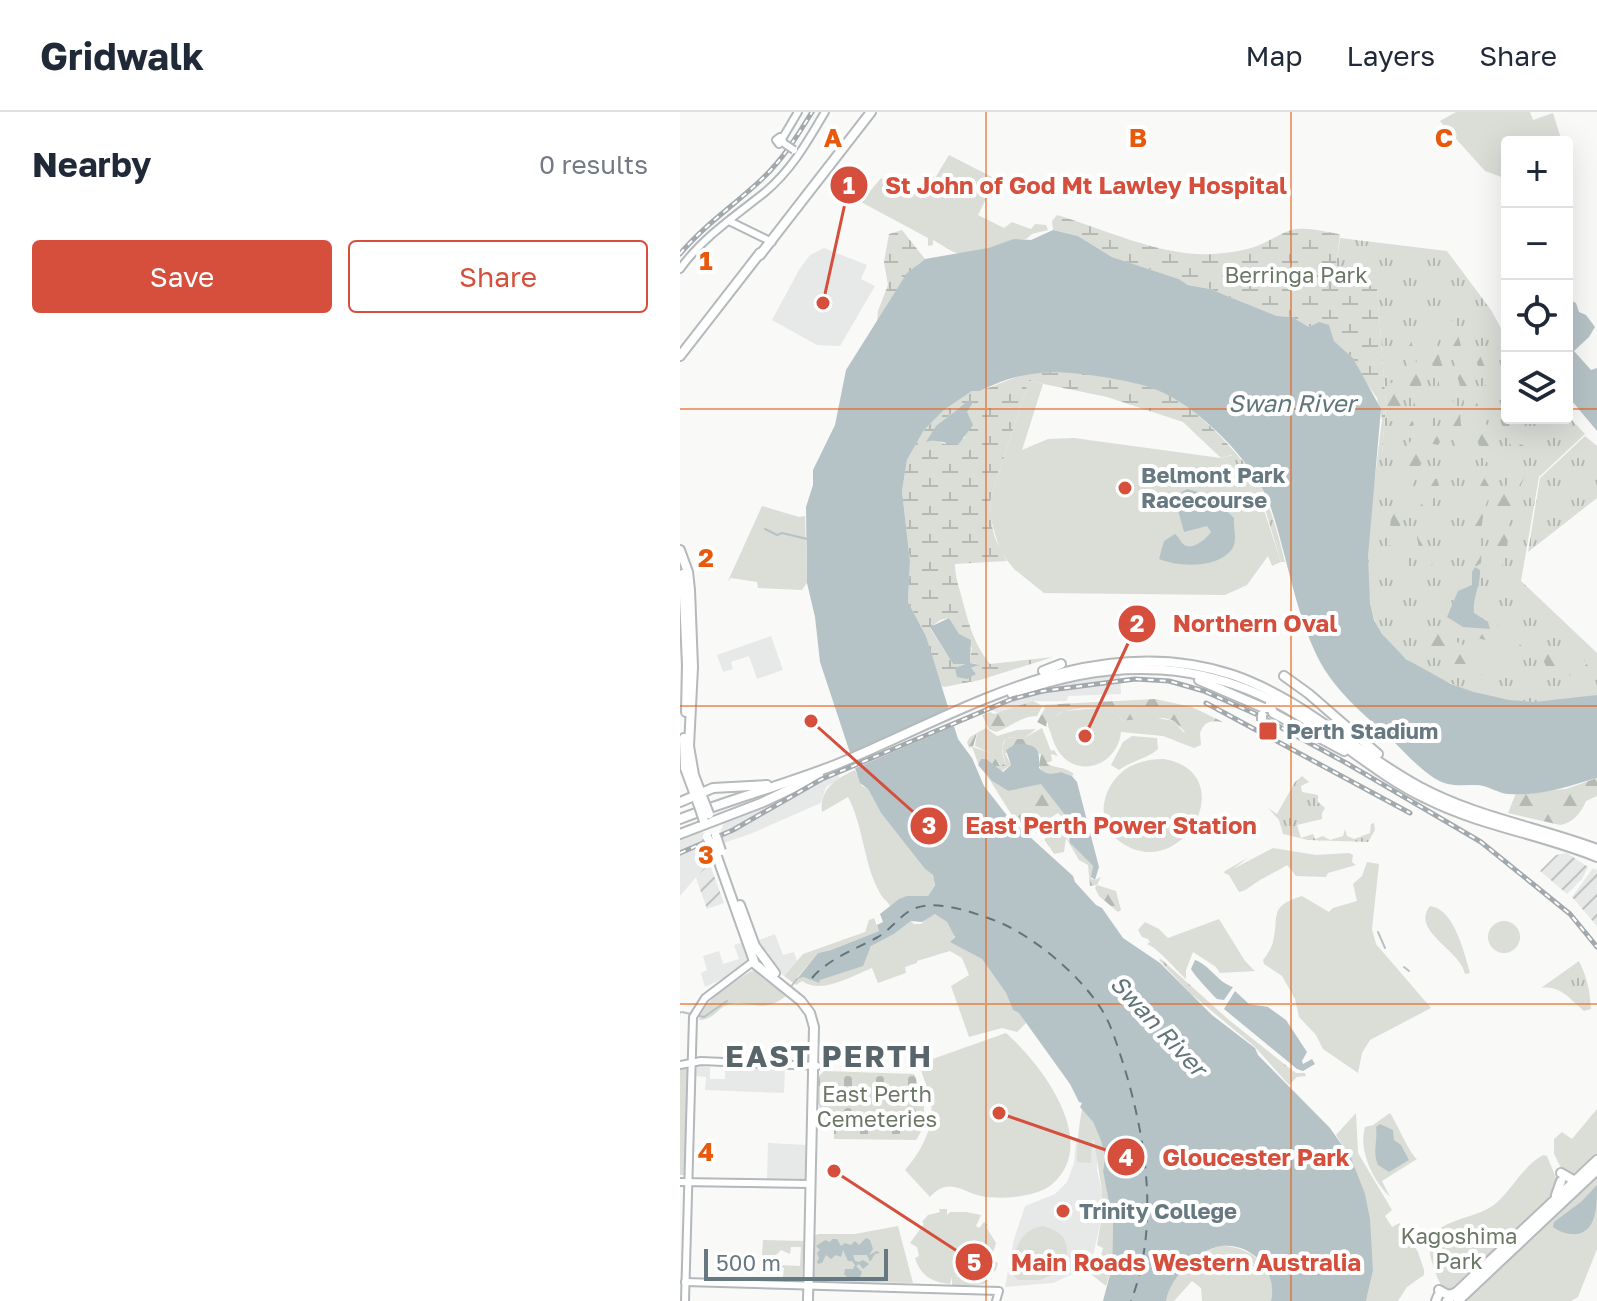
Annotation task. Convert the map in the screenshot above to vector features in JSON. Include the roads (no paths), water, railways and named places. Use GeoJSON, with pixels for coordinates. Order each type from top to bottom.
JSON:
{"type":"FeatureCollection","features":[{"type":"Feature","properties":{"kind":"highway"},"geometry":{"type":"LineString","coordinates":[[680,354],[871,112]]}},
{"type":"Feature","properties":{"kind":"highway"},"geometry":{"type":"LineString","coordinates":[[680,550],[688,572],[690,590],[693,667],[689,737],[699,798],[758,961],[812,1012],[816,1067],[812,1166],[808,1187],[807,1301]]}},
{"type":"Feature","properties":{"kind":"highway"},"geometry":{"type":"LineString","coordinates":[[680,557],[687,665],[683,750],[690,782],[699,798]]}},
{"type":"Feature","properties":{"kind":"highway"},"geometry":{"type":"LineString","coordinates":[[711,836],[718,825],[742,811],[1039,678],[1089,665],[1148,661],[1192,665],[1231,675],[1292,702],[1420,787],[1483,815],[1597,849]]}},
{"type":"Feature","properties":{"kind":"highway"},"geometry":{"type":"LineString","coordinates":[[975,707],[1061,664]]}},
{"type":"Feature","properties":{"kind":"highway"},"geometry":{"type":"LineString","coordinates":[[975,707],[1036,686],[1118,668],[1176,671],[1233,683],[1268,697],[1305,719],[1422,797],[1468,818],[1597,857]]}},
{"type":"Feature","properties":{"kind":"highway"},"geometry":{"type":"LineString","coordinates":[[1176,671],[1225,689],[1373,766]]}},
{"type":"Feature","properties":{"kind":"highway"},"geometry":{"type":"LineString","coordinates":[[1284,676],[1420,787]]}},
{"type":"Feature","properties":{"kind":"highway"},"geometry":{"type":"LineString","coordinates":[[689,737],[698,777],[713,788],[763,785],[838,766]]}},
{"type":"Feature","properties":{"kind":"highway"},"geometry":{"type":"LineString","coordinates":[[680,822],[838,766]]}},
{"type":"Feature","properties":{"kind":"highway"},"geometry":{"type":"LineString","coordinates":[[680,800],[690,782]]}},
{"type":"Feature","properties":{"kind":"highway"},"geometry":{"type":"LineString","coordinates":[[680,800],[699,798],[713,788]]}},
{"type":"Feature","properties":{"kind":"highway"},"geometry":{"type":"LineString","coordinates":[[680,834],[695,829],[707,820],[742,811]]}},
{"type":"Feature","properties":{"kind":"highway"},"geometry":{"type":"LineString","coordinates":[[695,829],[701,829],[711,836]]}},
{"type":"Feature","properties":{"kind":"highway"},"geometry":{"type":"LineString","coordinates":[[1461,1297],[1597,1160]]}},
{"type":"Feature","properties":{"kind":"highway"},"geometry":{"type":"LineString","coordinates":[[1461,1297],[1597,1170]]}},
{"type":"Feature","properties":{"kind":"highway"},"geometry":{"type":"LineString","coordinates":[[1552,1203],[1561,1177],[1575,1181]]}},
{"type":"Feature","properties":{"kind":"highway"},"geometry":{"type":"LineString","coordinates":[[1440,1297],[1461,1297]]}},
{"type":"Feature","properties":{"kind":"main road"},"geometry":{"type":"LineString","coordinates":[[796,153],[782,142],[798,112]]}},
{"type":"Feature","properties":{"kind":"main road"},"geometry":{"type":"LineString","coordinates":[[680,269],[699,247],[759,196],[796,153],[823,112]]}},
{"type":"Feature","properties":{"kind":"main road"},"geometry":{"type":"LineString","coordinates":[[729,221],[770,242]]}},
{"type":"Feature","properties":{"kind":"main road"},"geometry":{"type":"LineString","coordinates":[[685,1301],[683,1282],[696,1016],[707,1000],[758,961]]}},
{"type":"Feature","properties":{"kind":"main road"},"geometry":{"type":"LineString","coordinates":[[682,1064],[816,1067]]}},
{"type":"Feature","properties":{"kind":"main road"},"geometry":{"type":"LineString","coordinates":[[680,1180],[808,1187]]}},
{"type":"Feature","properties":{"kind":"main road"},"geometry":{"type":"LineString","coordinates":[[683,1282],[996,1296]]}},
{"type":"Feature","properties":{"kind":"water","name":"Swan River"},"geometry":{"type":"Polygon","coordinates":[[[1053,230],[1078,236],[1112,257],[1179,279],[1188,285],[1210,289],[1277,316],[1292,317],[1309,327],[1319,322],[1329,325],[1334,341],[1353,358],[1381,409],[1368,556],[1370,603],[1374,620],[1382,634],[1406,659],[1451,684],[1474,692],[1534,702],[1597,695],[1597,778],[1554,790],[1521,794],[1504,793],[1478,785],[1449,784],[1434,778],[1351,702],[1324,669],[1302,619],[1270,505],[1252,471],[1207,423],[1173,398],[1152,388],[1075,373],[1044,372],[1014,378],[972,391],[944,410],[924,430],[907,460],[902,491],[910,561],[908,602],[926,636],[958,739],[972,758],[984,786],[1009,818],[1073,876],[1075,882],[1102,908],[1123,938],[1160,963],[1212,1015],[1255,1048],[1258,1055],[1330,1128],[1351,1158],[1365,1194],[1373,1271],[1366,1301],[1271,1301],[1270,1280],[1260,1261],[1243,1249],[1221,1246],[1203,1253],[1186,1266],[1173,1283],[1166,1301],[1103,1301],[1112,1267],[1113,1222],[1103,1171],[1105,1157],[1101,1141],[1070,1084],[1019,1013],[1013,1010],[1006,993],[982,959],[950,942],[955,937],[947,922],[935,914],[922,922],[911,921],[871,946],[863,966],[820,980],[819,983],[803,977],[797,979],[818,953],[879,931],[877,925],[883,922],[880,914],[907,896],[928,896],[935,885],[933,875],[881,813],[868,789],[860,783],[820,662],[807,583],[806,507],[813,485],[813,470],[835,425],[846,370],[907,273],[925,259],[988,248],[1014,239],[1031,240],[1053,230]]]}},
{"type":"Feature","properties":{"kind":"water"},"geometry":{"type":"Polygon","coordinates":[[[1573,301],[1595,327],[1574,351],[1591,370],[1597,368],[1597,431],[1573,402],[1573,301]]]}},
{"type":"Feature","properties":{"kind":"water"},"geometry":{"type":"Polygon","coordinates":[[[968,401],[973,402],[967,412],[973,425],[958,445],[926,442],[936,426],[968,401]]]}},
{"type":"Feature","properties":{"kind":"water"},"geometry":{"type":"Polygon","coordinates":[[[1187,489],[1210,495],[1234,518],[1234,545],[1226,556],[1208,563],[1187,565],[1159,559],[1164,541],[1175,534],[1183,544],[1191,546],[1203,541],[1211,532],[1207,526],[1184,532],[1176,503],[1187,489]]]}},
{"type":"Feature","properties":{"kind":"water"},"geometry":{"type":"Polygon","coordinates":[[[1475,567],[1480,570],[1480,576],[1474,613],[1488,622],[1490,629],[1463,627],[1447,617],[1458,591],[1472,585],[1475,567]]]}},
{"type":"Feature","properties":{"kind":"water"},"geometry":{"type":"Polygon","coordinates":[[[949,618],[959,634],[971,640],[970,663],[980,665],[971,668],[976,674],[967,679],[957,677],[955,668],[965,664],[953,664],[930,627],[949,618]]]}},
{"type":"Feature","properties":{"kind":"water"},"geometry":{"type":"Polygon","coordinates":[[[1016,744],[1036,749],[1039,768],[1045,772],[1061,772],[1072,776],[1077,782],[1099,867],[1095,880],[1091,877],[1093,866],[1070,843],[1065,815],[1041,784],[1008,791],[992,781],[978,765],[981,759],[986,759],[1003,772],[1011,765],[1006,750],[1016,744]]]}},
{"type":"Feature","properties":{"kind":"water"},"geometry":{"type":"Polygon","coordinates":[[[1195,960],[1233,987],[1224,1000],[1217,999],[1193,972],[1191,969],[1195,960]]]}},
{"type":"Feature","properties":{"kind":"water"},"geometry":{"type":"Polygon","coordinates":[[[1235,991],[1249,1004],[1268,1007],[1286,1020],[1307,1052],[1303,1064],[1312,1059],[1315,1064],[1303,1071],[1297,1069],[1224,1009],[1235,991]]]}},
{"type":"Feature","properties":{"kind":"water"},"geometry":{"type":"Polygon","coordinates":[[[1380,1124],[1393,1130],[1394,1140],[1401,1145],[1409,1160],[1389,1172],[1376,1160],[1376,1127],[1380,1124]]]}},
{"type":"Feature","properties":{"kind":"water"},"geometry":{"type":"Polygon","coordinates":[[[1597,1185],[1597,1201],[1589,1228],[1574,1234],[1553,1227],[1554,1222],[1597,1185]]]}},
{"type":"Feature","properties":{"kind":"water"},"geometry":{"type":"Polygon","coordinates":[[[866,1238],[873,1249],[869,1255],[877,1251],[880,1253],[875,1254],[870,1262],[867,1255],[853,1255],[855,1261],[863,1260],[869,1264],[863,1269],[859,1264],[856,1266],[862,1272],[860,1277],[844,1274],[845,1269],[853,1269],[855,1265],[848,1261],[843,1250],[841,1257],[836,1255],[831,1259],[826,1255],[818,1264],[817,1253],[820,1250],[816,1246],[825,1240],[830,1242],[837,1239],[841,1246],[845,1243],[851,1245],[855,1241],[859,1245],[866,1238]]]}},
{"type":"Feature","properties":{"kind":"waterway"},"geometry":{"type":"LineString","coordinates":[[765,529],[777,535],[782,533],[807,539]]}},
{"type":"Feature","properties":{"kind":"waterway"},"geometry":{"type":"LineString","coordinates":[[1378,932],[1385,948]]}},
{"type":"Feature","properties":{"kind":"waterway"},"geometry":{"type":"LineString","coordinates":[[1404,967],[1409,971]]}},
{"type":"Feature","properties":{"kind":"waterway"},"geometry":{"type":"LineString","coordinates":[[789,989],[797,979]]}},
{"type":"Feature","properties":{"kind":"waterway"},"geometry":{"type":"LineString","coordinates":[[682,1012],[704,1017],[727,1001]]}},
{"type":"Feature","properties":{"kind":"railway"},"geometry":{"type":"LineString","coordinates":[[680,254],[770,171],[812,112]]}},
{"type":"Feature","properties":{"kind":"railway"},"geometry":{"type":"LineString","coordinates":[[680,853],[733,830],[822,779],[1012,699],[1043,691],[1135,679],[1169,681],[1204,691],[1258,715],[1481,842],[1570,914],[1597,947]]}},
{"type":"Feature","properties":{"kind":"railway"},"geometry":{"type":"LineString","coordinates":[[1206,703],[1410,813]]}},
{"type":"Feature","properties":{"kind":"place","name":"St John of God Mt Lawley Hospital"},"geometry":{"type":"Point","coordinates":[823,303]}},
{"type":"Feature","properties":{"kind":"place","name":"Belmont Park Racecourse"},"geometry":{"type":"Point","coordinates":[1125,488]}},
{"type":"Feature","properties":{"kind":"place","name":"East Perth Power Station"},"geometry":{"type":"Point","coordinates":[811,721]}},
{"type":"Feature","properties":{"kind":"place","name":"Perth Stadium"},"geometry":{"type":"Point","coordinates":[1268,731]}},
{"type":"Feature","properties":{"kind":"place","name":"Northern Oval"},"geometry":{"type":"Point","coordinates":[1085,736]}},
{"type":"Feature","properties":{"kind":"place","name":"Gloucester Park"},"geometry":{"type":"Point","coordinates":[999,1113]}},
{"type":"Feature","properties":{"kind":"place","name":"Main Roads Western Australia"},"geometry":{"type":"Point","coordinates":[834,1171]}},
{"type":"Feature","properties":{"kind":"place","name":"Trinity College"},"geometry":{"type":"Point","coordinates":[1063,1211]}},
{"type":"Feature","properties":{"kind":"district","name":"EAST PERTH"},"geometry":{"type":"Point","coordinates":[829,1057]}},
{"type":"Feature","properties":{"kind":"park label","name":"Berringa Park"},"geometry":{"type":"Point","coordinates":[1296,275]}},
{"type":"Feature","properties":{"kind":"park label","name":"East Perth Cemeteries"},"geometry":{"type":"Point","coordinates":[877,1106]}},
{"type":"Feature","properties":{"kind":"park label","name":"Kagoshima Park"},"geometry":{"type":"Point","coordinates":[1459,1248]}}]}
